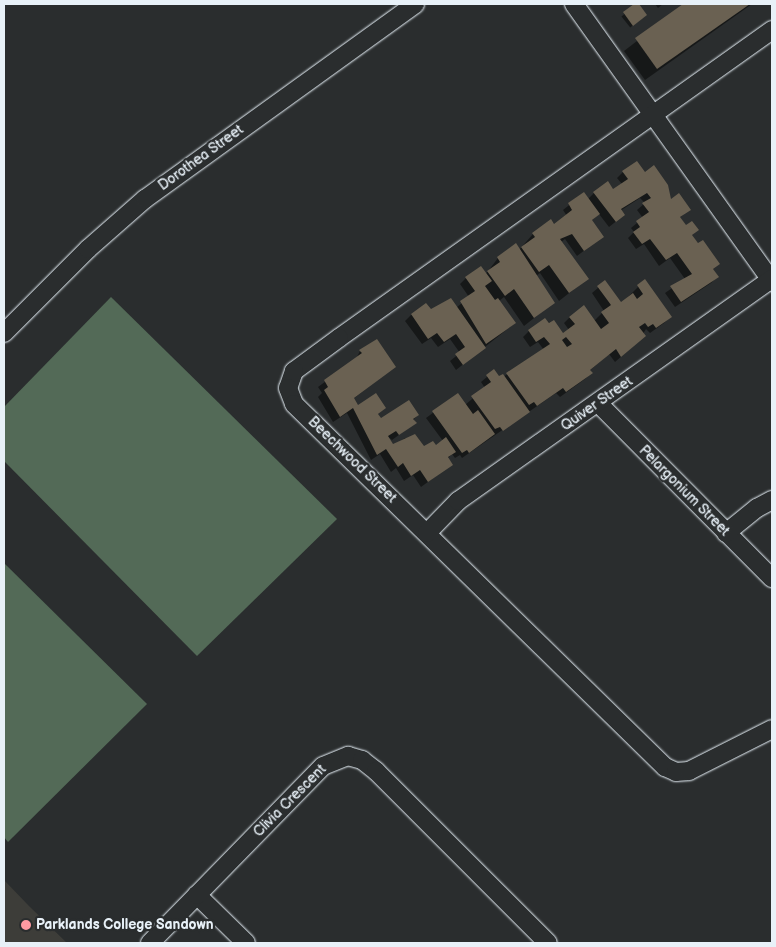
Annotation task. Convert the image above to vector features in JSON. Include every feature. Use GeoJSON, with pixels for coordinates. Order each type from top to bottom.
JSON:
{"type":"FeatureCollection","features":[{"type":"Feature","properties":{"kind":"street","name":"Dorothea Street"},"geometry":{"type":"LineString","coordinates":[[4,333],[88,249],[145,199],[415,4]]}},
{"type":"Feature","properties":{"kind":"street"},"geometry":{"type":"LineString","coordinates":[[574,4],[772,280]]}},
{"type":"Feature","properties":{"kind":"street","name":"Beechwood Street"},"geometry":{"type":"LineString","coordinates":[[772,30],[339,338],[291,376],[288,388],[294,404],[670,770],[689,771],[772,729]]}},
{"type":"Feature","properties":{"kind":"street","name":"Quiver Street"},"geometry":{"type":"LineString","coordinates":[[427,533],[458,501],[772,280]]}},
{"type":"Feature","properties":{"kind":"street","name":"Pelargonium Street"},"geometry":{"type":"LineString","coordinates":[[598,403],[726,534],[772,578]]}},
{"type":"Feature","properties":{"kind":"street"},"geometry":{"type":"LineString","coordinates":[[726,534],[757,508],[772,500]]}},
{"type":"Feature","properties":{"kind":"street","name":"Clivia Crescent"},"geometry":{"type":"LineString","coordinates":[[150,943],[323,766],[348,756],[362,760],[376,771],[548,943]]}},
{"type":"Feature","properties":{"kind":"street"},"geometry":{"type":"LineString","coordinates":[[197,895],[246,943]]}},
{"type":"Feature","properties":{"kind":"shaded area","name":"Parklands College Sandown"},"geometry":{"type":"Polygon","coordinates":[[[4,880],[29,906],[67,943],[4,943],[4,880]]]}},
{"type":"Feature","properties":{"kind":"green space"},"geometry":{"type":"Polygon","coordinates":[[[111,297],[337,519],[197,656],[4,461],[4,407],[111,297]]]}},
{"type":"Feature","properties":{"kind":"green space"},"geometry":{"type":"Polygon","coordinates":[[[4,563],[147,704],[8,842],[4,837],[4,563]]]}},
{"type":"Feature","properties":{"kind":"building"},"geometry":{"type":"Polygon","coordinates":[[[634,4],[639,4],[647,15],[633,26],[623,12],[634,4]]]}},
{"type":"Feature","properties":{"kind":"building"},"geometry":{"type":"Polygon","coordinates":[[[683,4],[750,4],[657,69],[635,38],[683,4]]]}},
{"type":"Feature","properties":{"kind":"building"},"geometry":{"type":"Polygon","coordinates":[[[637,161],[645,172],[654,165],[668,185],[671,199],[679,193],[691,210],[680,217],[686,225],[692,221],[699,230],[692,235],[698,243],[703,240],[720,264],[713,269],[719,277],[681,302],[670,286],[692,274],[677,253],[666,260],[650,239],[642,244],[633,232],[640,227],[636,221],[649,212],[642,203],[651,198],[647,193],[621,209],[625,215],[616,222],[593,192],[608,181],[613,189],[628,179],[622,171],[637,161]]]}},
{"type":"Feature","properties":{"kind":"building"},"geometry":{"type":"Polygon","coordinates":[[[584,192],[600,214],[592,220],[604,237],[584,251],[572,234],[560,239],[589,279],[569,293],[549,265],[539,272],[521,247],[535,237],[532,233],[551,219],[554,224],[572,210],[568,203],[584,192]]]}},
{"type":"Feature","properties":{"kind":"building"},"geometry":{"type":"Polygon","coordinates":[[[516,243],[555,303],[534,318],[514,289],[505,296],[487,271],[500,262],[497,257],[516,243]]]}},
{"type":"Feature","properties":{"kind":"building"},"geometry":{"type":"Polygon","coordinates":[[[481,266],[492,281],[485,286],[495,300],[498,298],[516,323],[486,344],[460,301],[475,291],[465,277],[481,266]]]}},
{"type":"Feature","properties":{"kind":"building"},"geometry":{"type":"Polygon","coordinates":[[[645,279],[672,317],[656,328],[653,324],[648,327],[645,323],[639,327],[646,336],[621,357],[616,349],[590,370],[593,373],[566,392],[563,388],[537,406],[534,402],[529,405],[506,373],[550,344],[544,337],[536,342],[528,330],[545,318],[549,323],[554,320],[563,333],[575,324],[569,317],[584,305],[601,329],[609,323],[601,312],[611,305],[597,286],[605,280],[621,302],[633,293],[637,299],[643,294],[637,285],[645,279]],[[566,337],[562,340],[567,347],[572,344],[566,337]]]}},
{"type":"Feature","properties":{"kind":"building"},"geometry":{"type":"Polygon","coordinates":[[[451,298],[486,348],[463,365],[455,354],[465,347],[456,334],[444,342],[437,333],[428,339],[411,314],[426,303],[431,309],[451,298]]]}},
{"type":"Feature","properties":{"kind":"building"},"geometry":{"type":"Polygon","coordinates":[[[377,339],[396,367],[354,398],[358,405],[376,393],[386,408],[378,414],[381,418],[409,400],[419,415],[413,419],[417,423],[399,435],[396,431],[388,436],[393,444],[415,434],[424,446],[433,441],[436,445],[446,437],[456,452],[448,457],[453,465],[428,482],[420,470],[411,476],[403,463],[398,467],[386,449],[377,455],[353,408],[340,417],[324,390],[328,387],[324,380],[362,353],[359,350],[377,339]]]}},
{"type":"Feature","properties":{"kind":"building"},"geometry":{"type":"Polygon","coordinates":[[[494,369],[499,376],[503,374],[530,412],[503,431],[500,427],[495,429],[471,396],[491,382],[486,375],[494,369]]]}},
{"type":"Feature","properties":{"kind":"building"},"geometry":{"type":"Polygon","coordinates":[[[458,393],[473,414],[478,410],[495,434],[469,453],[467,450],[462,453],[432,411],[458,393]]]}},
{"type":"Feature","properties":{"kind":"place","name":"Parklands College Sandown"},"geometry":{"type":"Point","coordinates":[26,925]}}]}
